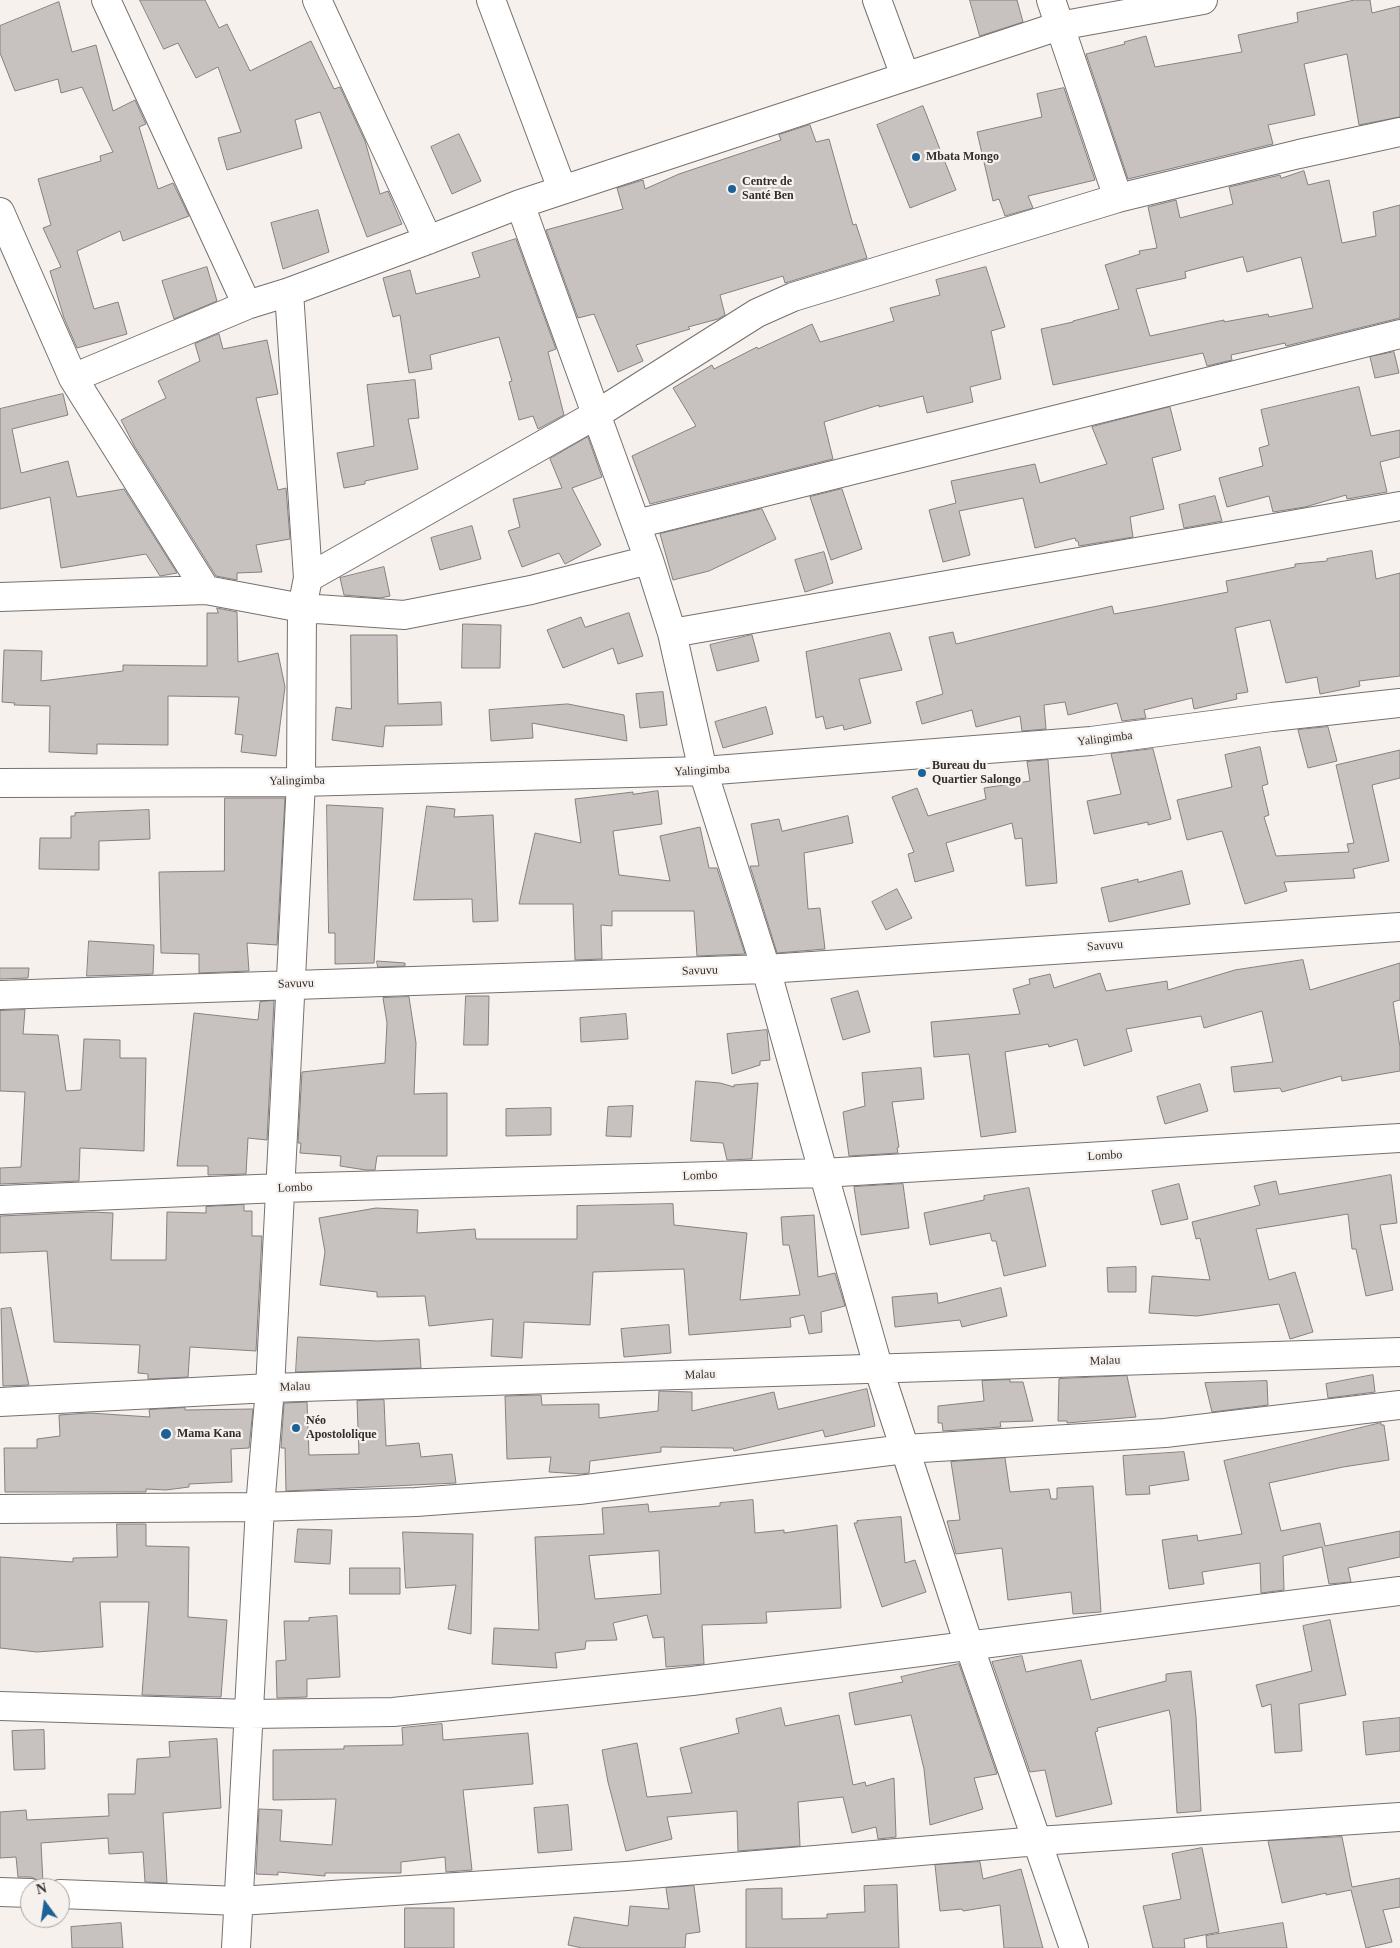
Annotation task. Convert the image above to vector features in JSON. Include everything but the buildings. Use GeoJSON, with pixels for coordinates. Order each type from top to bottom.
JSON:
{"type":"FeatureCollection","features":[{"type":"Feature","properties":{"kind":"street"},"geometry":{"type":"LineString","coordinates":[[106,0],[247,305]]}},
{"type":"Feature","properties":{"kind":"street"},"geometry":{"type":"LineString","coordinates":[[317,0],[428,240]]}},
{"type":"Feature","properties":{"kind":"street"},"geometry":{"type":"LineString","coordinates":[[491,0],[562,189]]}},
{"type":"Feature","properties":{"kind":"street"},"geometry":{"type":"LineString","coordinates":[[877,0],[905,76]]}},
{"type":"Feature","properties":{"kind":"street"},"geometry":{"type":"LineString","coordinates":[[1051,0],[1118,198]]}},
{"type":"Feature","properties":{"kind":"street"},"geometry":{"type":"LineString","coordinates":[[73,378],[247,305],[289,292],[562,189],[1059,26],[1203,0]]}},
{"type":"Feature","properties":{"kind":"street"},"geometry":{"type":"LineString","coordinates":[[308,578],[597,414],[757,314],[793,297],[1118,198],[1299,154],[1400,132]]}},
{"type":"Feature","properties":{"kind":"street"},"geometry":{"type":"LineString","coordinates":[[520,204],[649,560],[672,633],[703,771],[766,969],[879,1370],[969,1645],[1074,1948]]}},
{"type":"Feature","properties":{"kind":"street"},"geometry":{"type":"LineString","coordinates":[[0,212],[73,378],[206,590]]}},
{"type":"Feature","properties":{"kind":"street"},"geometry":{"type":"LineString","coordinates":[[236,1948],[260,1507],[270,1388],[300,782],[302,608],[308,578],[289,292]]}},
{"type":"Feature","properties":{"kind":"street"},"geometry":{"type":"LineString","coordinates":[[636,524],[1400,334]]}},
{"type":"Feature","properties":{"kind":"street"},"geometry":{"type":"LineString","coordinates":[[672,633],[1400,506]]}},
{"type":"Feature","properties":{"kind":"street"},"geometry":{"type":"LineString","coordinates":[[0,597],[206,590],[302,608],[404,615],[530,590],[649,560]]}},
{"type":"Feature","properties":{"kind":"street","name":"Yalingimba"},"geometry":{"type":"LineString","coordinates":[[0,783],[300,782],[703,771],[1091,741],[1272,717],[1400,703]]}},
{"type":"Feature","properties":{"kind":"street","name":"Savuvu"},"geometry":{"type":"LineString","coordinates":[[0,995],[766,969],[1400,927]]}},
{"type":"Feature","properties":{"kind":"street","name":"Lombo"},"geometry":{"type":"LineString","coordinates":[[0,1200],[280,1188],[823,1173],[1400,1138]]}},
{"type":"Feature","properties":{"kind":"street","name":"Malau"},"geometry":{"type":"LineString","coordinates":[[0,1402],[270,1388],[1400,1352]]}},
{"type":"Feature","properties":{"kind":"street"},"geometry":{"type":"LineString","coordinates":[[0,1509],[260,1507],[416,1502],[580,1490],[905,1449],[1165,1433],[1400,1405]]}},
{"type":"Feature","properties":{"kind":"street"},"geometry":{"type":"LineString","coordinates":[[0,1706],[250,1714],[393,1712],[692,1681],[1400,1591]]}},
{"type":"Feature","properties":{"kind":"street"},"geometry":{"type":"LineString","coordinates":[[70,1894],[239,1901],[627,1876],[1038,1841],[1400,1817]]}},
{"type":"Feature","properties":{"kind":"street"},"geometry":{"type":"LineString","coordinates":[[0,1892],[20,1893]]}},
{"type":"Feature","properties":{"kind":"place","name":"Mbata Mongo"},"geometry":{"type":"Point","coordinates":[916,157]}},
{"type":"Feature","properties":{"kind":"place","name":"Centre de Santé Ben"},"geometry":{"type":"Point","coordinates":[732,189]}},
{"type":"Feature","properties":{"kind":"place","name":"Bureau du Quartier Salongo"},"geometry":{"type":"Point","coordinates":[922,773]}},
{"type":"Feature","properties":{"kind":"place","name":"Néo Apostololique"},"geometry":{"type":"Point","coordinates":[296,1428]}},
{"type":"Feature","properties":{"kind":"place","name":"Mama Kana"},"geometry":{"type":"Point","coordinates":[166,1434]}}]}
